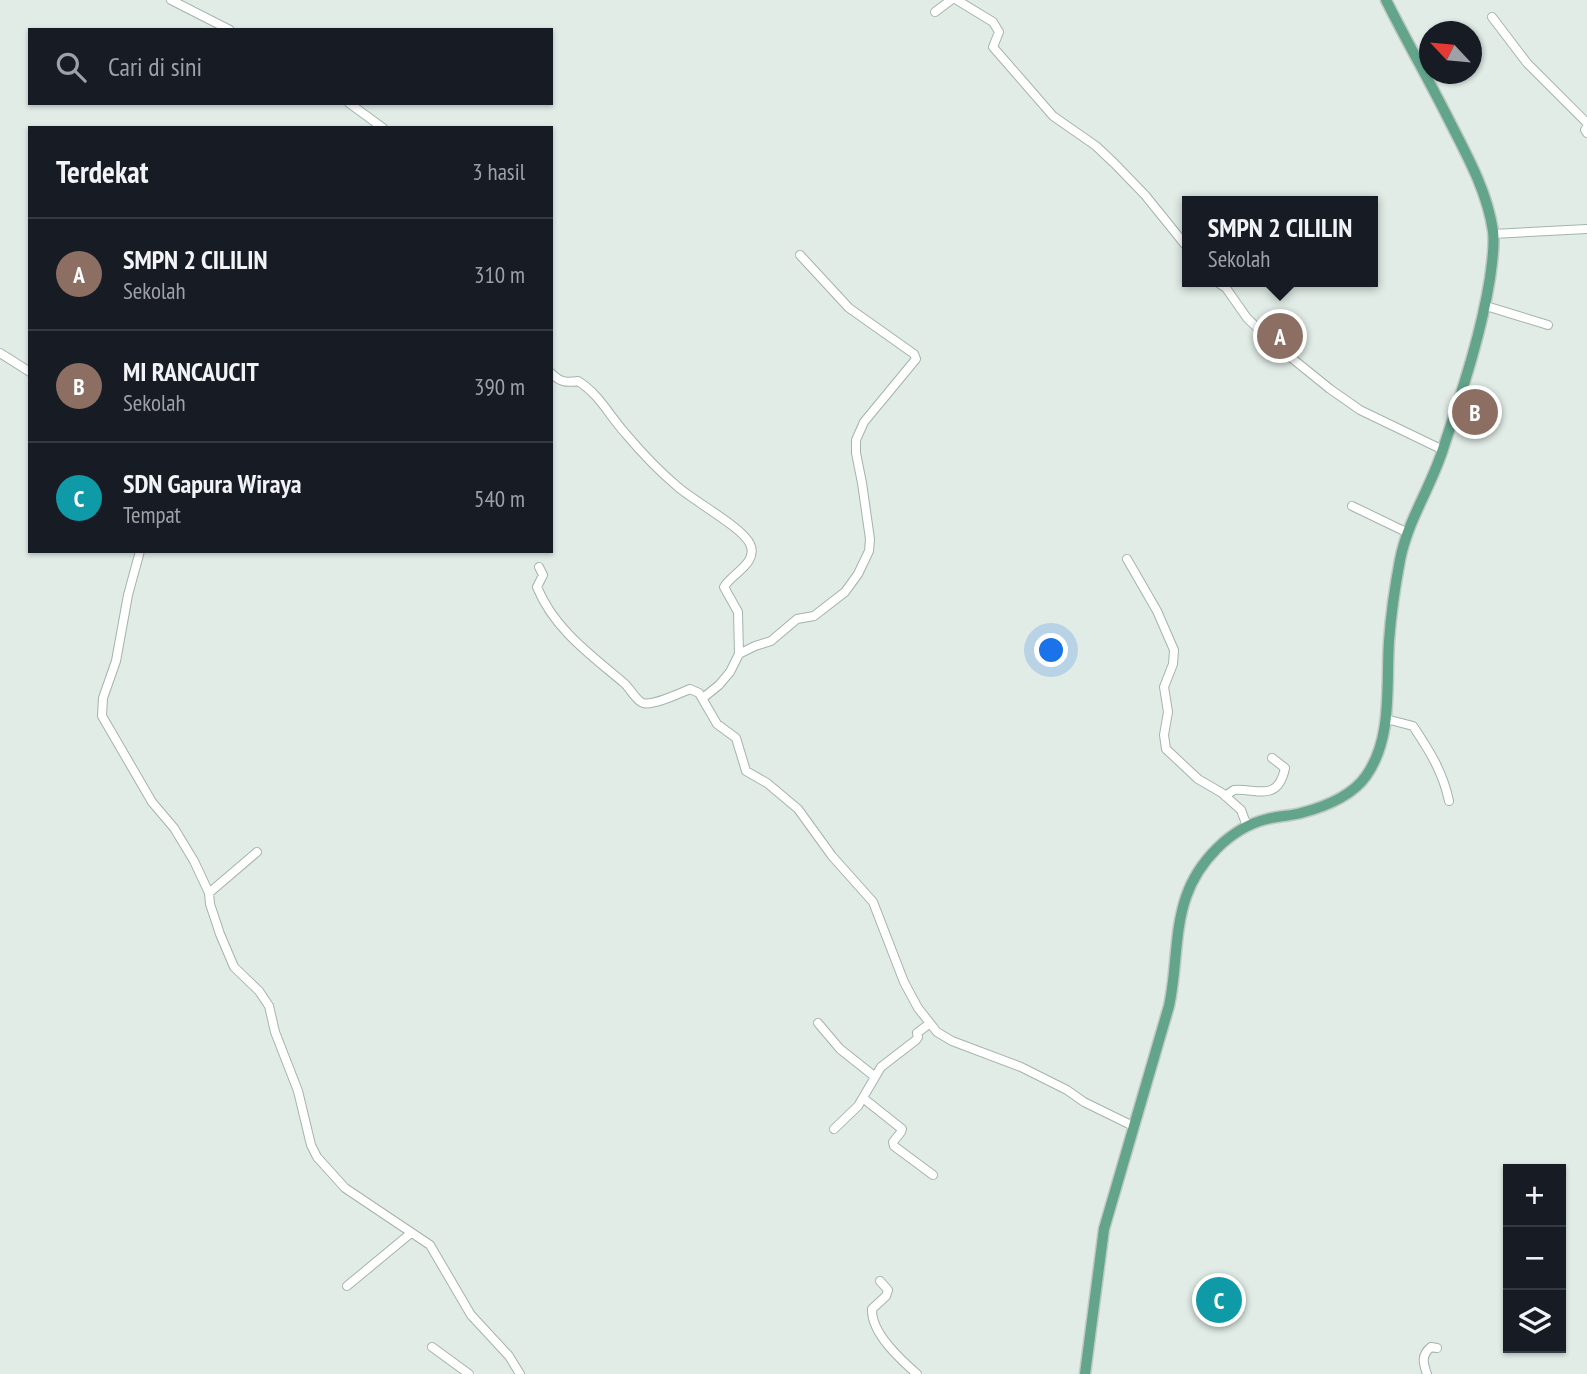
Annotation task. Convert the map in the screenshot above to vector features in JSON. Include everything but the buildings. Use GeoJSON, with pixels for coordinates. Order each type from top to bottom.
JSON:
{"type":"FeatureCollection","features":[{"type":"Feature","properties":{"kind":"main road"},"geometry":{"type":"LineString","coordinates":[[1085,1374],[1104,1229],[1169,1006],[1175,980],[1175,950],[1186,897],[1200,869],[1223,842],[1247,826],[1266,819],[1300,814],[1346,794],[1359,785],[1375,762],[1386,719],[1391,629],[1406,533],[1443,450],[1486,306],[1493,233],[1487,200],[1479,178],[1386,0]]}},
{"type":"Feature","properties":{"kind":"street"},"geometry":{"type":"LineString","coordinates":[[171,0],[226,28]]}},
{"type":"Feature","properties":{"kind":"street"},"geometry":{"type":"LineString","coordinates":[[935,12],[951,0]]}},
{"type":"Feature","properties":{"kind":"street"},"geometry":{"type":"LineString","coordinates":[[957,0],[995,24],[999,32],[993,47],[1033,94],[1053,116],[1096,146],[1115,164],[1145,195],[1182,241]]}},
{"type":"Feature","properties":{"kind":"street"},"geometry":{"type":"LineString","coordinates":[[1492,17],[1527,63],[1587,125],[1587,133]]}},
{"type":"Feature","properties":{"kind":"street"},"geometry":{"type":"LineString","coordinates":[[352,105],[380,126]]}},
{"type":"Feature","properties":{"kind":"street"},"geometry":{"type":"LineString","coordinates":[[1493,233],[1587,229]]}},
{"type":"Feature","properties":{"kind":"street"},"geometry":{"type":"LineString","coordinates":[[739,654],[771,641],[797,618],[814,616],[845,592],[858,574],[869,551],[870,539],[856,440],[864,422],[916,359],[914,354],[849,308],[800,255]]}},
{"type":"Feature","properties":{"kind":"street"},"geometry":{"type":"LineString","coordinates":[[1224,287],[1247,318],[1329,389],[1368,414],[1443,450]]}},
{"type":"Feature","properties":{"kind":"street"},"geometry":{"type":"LineString","coordinates":[[1486,306],[1548,325]]}},
{"type":"Feature","properties":{"kind":"street"},"geometry":{"type":"LineString","coordinates":[[0,353],[28,371]]}},
{"type":"Feature","properties":{"kind":"street"},"geometry":{"type":"LineString","coordinates":[[553,375],[558,381],[578,381],[586,386],[625,433],[677,487],[738,531],[751,544],[752,553],[748,563],[724,587],[738,612],[739,654],[730,672],[703,698]]}},
{"type":"Feature","properties":{"kind":"street"},"geometry":{"type":"LineString","coordinates":[[1352,506],[1406,533]]}},
{"type":"Feature","properties":{"kind":"street"},"geometry":{"type":"LineString","coordinates":[[139,553],[128,595],[116,661],[103,698],[102,716],[152,802],[183,842],[209,893],[210,904],[234,967],[259,991],[269,1006],[275,1032],[298,1091],[311,1144],[317,1157],[345,1188],[434,1250],[471,1315],[509,1356],[520,1374]]}},
{"type":"Feature","properties":{"kind":"street"},"geometry":{"type":"LineString","coordinates":[[1128,559],[1157,611],[1174,650],[1173,664],[1164,687],[1168,712],[1164,735],[1167,748],[1198,779],[1241,810],[1247,826]]}},
{"type":"Feature","properties":{"kind":"street"},"geometry":{"type":"LineString","coordinates":[[539,567],[543,575],[537,587],[558,623],[609,673],[625,684],[643,703],[651,703],[692,688],[703,698],[717,724],[736,738],[746,771],[767,783],[798,808],[832,856],[873,902],[904,982],[929,1024],[943,1037],[1021,1067],[1133,1126]]}},
{"type":"Feature","properties":{"kind":"street"},"geometry":{"type":"LineString","coordinates":[[1386,719],[1413,726],[1442,776],[1449,802]]}},
{"type":"Feature","properties":{"kind":"street"},"geometry":{"type":"LineString","coordinates":[[1225,796],[1234,790],[1260,793],[1272,789],[1279,783],[1284,768],[1272,758]]}},
{"type":"Feature","properties":{"kind":"street"},"geometry":{"type":"LineString","coordinates":[[209,893],[257,852]]}},
{"type":"Feature","properties":{"kind":"street"},"geometry":{"type":"LineString","coordinates":[[818,1023],[840,1049],[874,1076]]}},
{"type":"Feature","properties":{"kind":"street"},"geometry":{"type":"LineString","coordinates":[[834,1129],[853,1112],[874,1076],[896,1054],[916,1040],[917,1033],[929,1024]]}},
{"type":"Feature","properties":{"kind":"street"},"geometry":{"type":"LineString","coordinates":[[863,1098],[902,1129],[893,1142],[894,1146],[933,1175]]}},
{"type":"Feature","properties":{"kind":"street"},"geometry":{"type":"LineString","coordinates":[[347,1286],[411,1233]]}},
{"type":"Feature","properties":{"kind":"street"},"geometry":{"type":"LineString","coordinates":[[880,1281],[888,1290],[886,1296],[872,1309],[874,1324],[898,1357],[918,1374]]}},
{"type":"Feature","properties":{"kind":"street"},"geometry":{"type":"LineString","coordinates":[[432,1348],[470,1374]]}},
{"type":"Feature","properties":{"kind":"street"},"geometry":{"type":"LineString","coordinates":[[1427,1374],[1423,1359],[1425,1352],[1437,1348]]}},
{"type":"Feature","properties":{"kind":"place","name":"SMPN 2 CILILIN"},"geometry":{"type":"Point","coordinates":[1280,336]}},
{"type":"Feature","properties":{"kind":"place","name":"MI RANCAUCIT"},"geometry":{"type":"Point","coordinates":[1475,412]}},
{"type":"Feature","properties":{"kind":"place","name":"SDN Gapura Wiraya"},"geometry":{"type":"Point","coordinates":[1219,1300]}}]}
